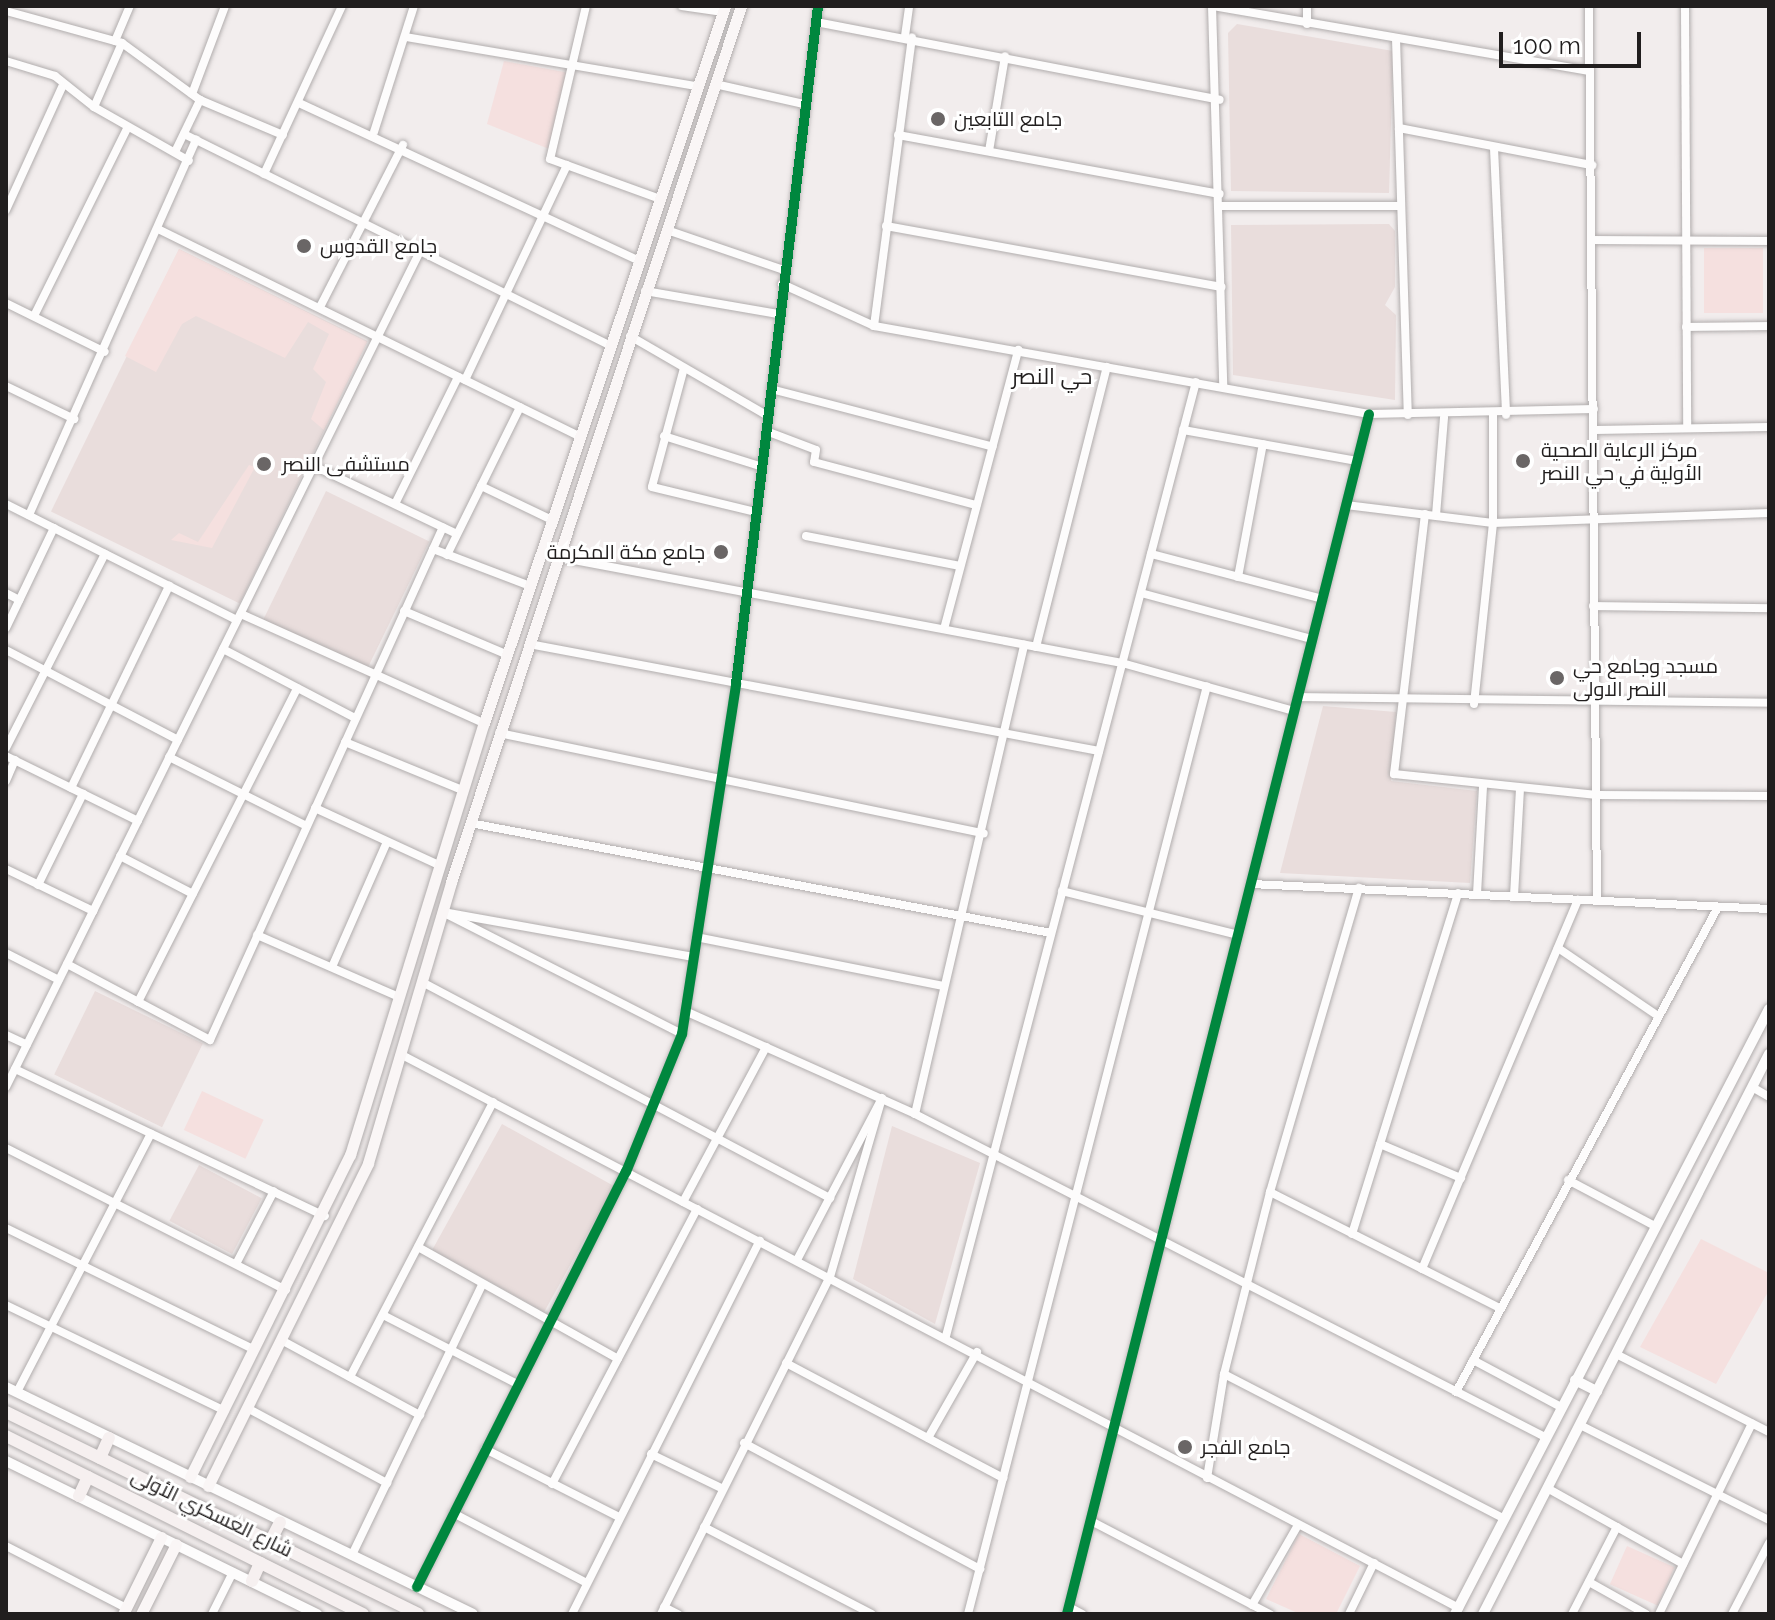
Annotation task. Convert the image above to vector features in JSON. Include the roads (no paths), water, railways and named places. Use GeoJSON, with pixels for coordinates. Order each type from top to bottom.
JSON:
{"type":"FeatureCollection","features":[{"type":"Feature","properties":{"kind":"main road"},"geometry":{"type":"LineString","coordinates":[[208,1486],[283,1341],[368,1163],[499,733],[741,6]]}},
{"type":"Feature","properties":{"kind":"main road"},"geometry":{"type":"LineString","coordinates":[[190,1477],[325,1216],[399,997],[506,654],[724,9]]}},
{"type":"Feature","properties":{"kind":"main road"},"geometry":{"type":"LineString","coordinates":[[530,586],[546,592]]}},
{"type":"Feature","properties":{"kind":"main road","name":"شارع العسكري الأولى"},"geometry":{"type":"LineString","coordinates":[[6,1412],[418,1614]]}},
{"type":"Feature","properties":{"kind":"main road"},"geometry":{"type":"LineString","coordinates":[[217,1427],[234,1437]]}},
{"type":"Feature","properties":{"kind":"main road","name":"شارع العسكري الأولى"},"geometry":{"type":"LineString","coordinates":[[6,1436],[363,1614]]}},
{"type":"Feature","properties":{"kind":"main road"},"geometry":{"type":"LineString","coordinates":[[100,1458],[109,1438]]}},
{"type":"Feature","properties":{"kind":"main road"},"geometry":{"type":"LineString","coordinates":[[79,1496],[88,1477]]}},
{"type":"Feature","properties":{"kind":"main road"},"geometry":{"type":"LineString","coordinates":[[167,1516],[178,1497]]}},
{"type":"Feature","properties":{"kind":"main road"},"geometry":{"type":"LineString","coordinates":[[187,1526],[197,1506]]}},
{"type":"Feature","properties":{"kind":"main road"},"geometry":{"type":"LineString","coordinates":[[270,1542],[280,1522]]}},
{"type":"Feature","properties":{"kind":"main road"},"geometry":{"type":"LineString","coordinates":[[124,1611],[161,1537]]}},
{"type":"Feature","properties":{"kind":"main road"},"geometry":{"type":"LineString","coordinates":[[141,1614],[176,1544]]}},
{"type":"Feature","properties":{"kind":"main road"},"geometry":{"type":"LineString","coordinates":[[252,1581],[260,1563]]}},
{"type":"Feature","properties":{"kind":"street"},"geometry":{"type":"LineString","coordinates":[[94,107],[130,6]]}},
{"type":"Feature","properties":{"kind":"street"},"geometry":{"type":"LineString","coordinates":[[175,152],[184,134],[225,6]]}},
{"type":"Feature","properties":{"kind":"street"},"geometry":{"type":"LineString","coordinates":[[264,174],[342,6]]}},
{"type":"Feature","properties":{"kind":"street"},"geometry":{"type":"LineString","coordinates":[[374,132],[414,6]]}},
{"type":"Feature","properties":{"kind":"street"},"geometry":{"type":"LineString","coordinates":[[586,6],[576,66],[550,159],[658,198]]}},
{"type":"Feature","properties":{"kind":"street"},"geometry":{"type":"LineString","coordinates":[[682,6],[724,9]]}},
{"type":"Feature","properties":{"kind":"street"},"geometry":{"type":"LineString","coordinates":[[417,1587],[626,1172],[682,1034],[736,684],[778,314],[818,6]]}},
{"type":"Feature","properties":{"kind":"street"},"geometry":{"type":"LineString","coordinates":[[874,326],[909,36],[909,6]]}},
{"type":"Feature","properties":{"kind":"street"},"geometry":{"type":"LineString","coordinates":[[1223,386],[1220,100],[1213,6],[1589,71]]}},
{"type":"Feature","properties":{"kind":"street"},"geometry":{"type":"LineString","coordinates":[[1307,6],[1307,24]]}},
{"type":"Feature","properties":{"kind":"street"},"geometry":{"type":"LineString","coordinates":[[1589,6],[1597,520],[1593,606],[1597,900]]}},
{"type":"Feature","properties":{"kind":"street"},"geometry":{"type":"LineString","coordinates":[[1685,6],[1687,428]]}},
{"type":"Feature","properties":{"kind":"street"},"geometry":{"type":"LineString","coordinates":[[6,11],[118,42],[196,97],[283,135]]}},
{"type":"Feature","properties":{"kind":"street"},"geometry":{"type":"LineString","coordinates":[[816,22],[909,36],[1220,100]]}},
{"type":"Feature","properties":{"kind":"street"},"geometry":{"type":"LineString","coordinates":[[406,37],[697,86]]}},
{"type":"Feature","properties":{"kind":"street"},"geometry":{"type":"LineString","coordinates":[[1396,38],[1408,415]]}},
{"type":"Feature","properties":{"kind":"street"},"geometry":{"type":"LineString","coordinates":[[989,151],[1005,56]]}},
{"type":"Feature","properties":{"kind":"street"},"geometry":{"type":"LineString","coordinates":[[6,61],[55,76],[62,87],[189,161]]}},
{"type":"Feature","properties":{"kind":"street"},"geometry":{"type":"LineString","coordinates":[[715,84],[804,104]]}},
{"type":"Feature","properties":{"kind":"street"},"geometry":{"type":"LineString","coordinates":[[6,208],[62,87]]}},
{"type":"Feature","properties":{"kind":"street"},"geometry":{"type":"LineString","coordinates":[[299,103],[344,127],[374,132],[403,145],[638,260]]}},
{"type":"Feature","properties":{"kind":"street"},"geometry":{"type":"LineString","coordinates":[[34,316],[128,127]]}},
{"type":"Feature","properties":{"kind":"street"},"geometry":{"type":"LineString","coordinates":[[1399,128],[1592,165]]}},
{"type":"Feature","properties":{"kind":"street"},"geometry":{"type":"LineString","coordinates":[[184,134],[609,345]]}},
{"type":"Feature","properties":{"kind":"street"},"geometry":{"type":"LineString","coordinates":[[898,135],[1220,194]]}},
{"type":"Feature","properties":{"kind":"street"},"geometry":{"type":"LineString","coordinates":[[29,515],[160,230],[196,140]]}},
{"type":"Feature","properties":{"kind":"street"},"geometry":{"type":"LineString","coordinates":[[321,305],[403,145]]}},
{"type":"Feature","properties":{"kind":"street"},"geometry":{"type":"LineString","coordinates":[[1494,148],[1506,415]]}},
{"type":"Feature","properties":{"kind":"street"},"geometry":{"type":"LineString","coordinates":[[395,504],[548,214],[567,165]]}},
{"type":"Feature","properties":{"kind":"street"},"geometry":{"type":"LineString","coordinates":[[1219,206],[1400,206]]}},
{"type":"Feature","properties":{"kind":"street"},"geometry":{"type":"LineString","coordinates":[[886,226],[1221,287]]}},
{"type":"Feature","properties":{"kind":"street"},"geometry":{"type":"LineString","coordinates":[[160,230],[321,305],[579,436]]}},
{"type":"Feature","properties":{"kind":"street"},"geometry":{"type":"LineString","coordinates":[[667,230],[784,270]]}},
{"type":"Feature","properties":{"kind":"street"},"geometry":{"type":"LineString","coordinates":[[1593,240],[1769,241]]}},
{"type":"Feature","properties":{"kind":"street"},"geometry":{"type":"LineString","coordinates":[[6,1087],[420,251]]}},
{"type":"Feature","properties":{"kind":"street"},"geometry":{"type":"LineString","coordinates":[[782,284],[874,326],[1369,414],[1444,417],[1594,409]]}},
{"type":"Feature","properties":{"kind":"street"},"geometry":{"type":"LineString","coordinates":[[645,291],[778,314]]}},
{"type":"Feature","properties":{"kind":"street"},"geometry":{"type":"LineString","coordinates":[[6,303],[105,352]]}},
{"type":"Feature","properties":{"kind":"street"},"geometry":{"type":"LineString","coordinates":[[1686,327],[1769,326]]}},
{"type":"Feature","properties":{"kind":"street"},"geometry":{"type":"LineString","coordinates":[[630,336],[768,416]]}},
{"type":"Feature","properties":{"kind":"street"},"geometry":{"type":"LineString","coordinates":[[944,629],[1018,350]]}},
{"type":"Feature","properties":{"kind":"street"},"geometry":{"type":"LineString","coordinates":[[1036,647],[1107,367]]}},
{"type":"Feature","properties":{"kind":"street"},"geometry":{"type":"LineString","coordinates":[[684,368],[652,487],[755,512]]}},
{"type":"Feature","properties":{"kind":"street"},"geometry":{"type":"LineString","coordinates":[[946,1336],[1196,382]]}},
{"type":"Feature","properties":{"kind":"street"},"geometry":{"type":"LineString","coordinates":[[6,386],[74,419]]}},
{"type":"Feature","properties":{"kind":"street"},"geometry":{"type":"LineString","coordinates":[[771,389],[993,447]]}},
{"type":"Feature","properties":{"kind":"street"},"geometry":{"type":"LineString","coordinates":[[447,555],[520,407]]}},
{"type":"Feature","properties":{"kind":"street"},"geometry":{"type":"LineString","coordinates":[[1082,1614],[1068,1610],[1369,414]]}},
{"type":"Feature","properties":{"kind":"street"},"geometry":{"type":"LineString","coordinates":[[1474,704],[1493,523],[1493,415]]}},
{"type":"Feature","properties":{"kind":"street"},"geometry":{"type":"LineString","coordinates":[[1436,515],[1444,417]]}},
{"type":"Feature","properties":{"kind":"street"},"geometry":{"type":"LineString","coordinates":[[1595,430],[1769,427]]}},
{"type":"Feature","properties":{"kind":"street"},"geometry":{"type":"LineString","coordinates":[[1183,430],[1357,461]]}},
{"type":"Feature","properties":{"kind":"street"},"geometry":{"type":"LineString","coordinates":[[766,431],[816,450],[814,462],[976,505]]}},
{"type":"Feature","properties":{"kind":"street"},"geometry":{"type":"LineString","coordinates":[[664,436],[760,466]]}},
{"type":"Feature","properties":{"kind":"street"},"geometry":{"type":"LineString","coordinates":[[1238,577],[1263,444]]}},
{"type":"Feature","properties":{"kind":"street"},"geometry":{"type":"LineString","coordinates":[[314,466],[457,534]]}},
{"type":"Feature","properties":{"kind":"street"},"geometry":{"type":"LineString","coordinates":[[481,486],[552,520]]}},
{"type":"Feature","properties":{"kind":"street"},"geometry":{"type":"LineString","coordinates":[[6,504],[169,586],[373,679],[484,723]]}},
{"type":"Feature","properties":{"kind":"street"},"geometry":{"type":"LineString","coordinates":[[1346,505],[1493,523],[1769,513]]}},
{"type":"Feature","properties":{"kind":"street"},"geometry":{"type":"LineString","coordinates":[[1425,514],[1398,701],[1394,774],[1597,795],[1769,796]]}},
{"type":"Feature","properties":{"kind":"street"},"geometry":{"type":"LineString","coordinates":[[67,964],[210,1040],[443,527]]}},
{"type":"Feature","properties":{"kind":"street"},"geometry":{"type":"LineString","coordinates":[[6,628],[54,528]]}},
{"type":"Feature","properties":{"kind":"street"},"geometry":{"type":"LineString","coordinates":[[806,536],[960,566]]}},
{"type":"Feature","properties":{"kind":"street"},"geometry":{"type":"LineString","coordinates":[[433,549],[530,586]]}},
{"type":"Feature","properties":{"kind":"street"},"geometry":{"type":"LineString","coordinates":[[6,748],[105,554]]}},
{"type":"Feature","properties":{"kind":"street"},"geometry":{"type":"LineString","coordinates":[[1151,554],[1323,599]]}},
{"type":"Feature","properties":{"kind":"street"},"geometry":{"type":"LineString","coordinates":[[558,557],[1122,663],[1294,711]]}},
{"type":"Feature","properties":{"kind":"street"},"geometry":{"type":"LineString","coordinates":[[71,788],[169,586]]}},
{"type":"Feature","properties":{"kind":"street"},"geometry":{"type":"LineString","coordinates":[[6,593],[19,600]]}},
{"type":"Feature","properties":{"kind":"street"},"geometry":{"type":"LineString","coordinates":[[1141,593],[1312,639]]}},
{"type":"Feature","properties":{"kind":"street"},"geometry":{"type":"LineString","coordinates":[[1593,606],[1769,608]]}},
{"type":"Feature","properties":{"kind":"street"},"geometry":{"type":"LineString","coordinates":[[404,611],[506,654]]}},
{"type":"Feature","properties":{"kind":"street"},"geometry":{"type":"LineString","coordinates":[[529,644],[1005,736],[1099,751]]}},
{"type":"Feature","properties":{"kind":"street"},"geometry":{"type":"LineString","coordinates":[[915,1114],[943,986],[984,833],[1024,644]]}},
{"type":"Feature","properties":{"kind":"street"},"geometry":{"type":"LineString","coordinates":[[223,649],[355,718]]}},
{"type":"Feature","properties":{"kind":"street"},"geometry":{"type":"LineString","coordinates":[[6,650],[178,740]]}},
{"type":"Feature","properties":{"kind":"street"},"geometry":{"type":"LineString","coordinates":[[968,1614],[1207,686]]}},
{"type":"Feature","properties":{"kind":"street"},"geometry":{"type":"LineString","coordinates":[[138,1002],[297,688]]}},
{"type":"Feature","properties":{"kind":"street"},"geometry":{"type":"LineString","coordinates":[[1297,697],[1595,706],[1769,703]]}},
{"type":"Feature","properties":{"kind":"street"},"geometry":{"type":"LineString","coordinates":[[499,733],[984,833]]}},
{"type":"Feature","properties":{"kind":"street"},"geometry":{"type":"LineString","coordinates":[[345,742],[462,790]]}},
{"type":"Feature","properties":{"kind":"street"},"geometry":{"type":"LineString","coordinates":[[6,756],[138,821]]}},
{"type":"Feature","properties":{"kind":"street"},"geometry":{"type":"LineString","coordinates":[[169,757],[307,826]]}},
{"type":"Feature","properties":{"kind":"street"},"geometry":{"type":"LineString","coordinates":[[6,781],[15,760]]}},
{"type":"Feature","properties":{"kind":"street"},"geometry":{"type":"LineString","coordinates":[[1477,894],[1483,785]]}},
{"type":"Feature","properties":{"kind":"street"},"geometry":{"type":"LineString","coordinates":[[1514,896],[1520,789]]}},
{"type":"Feature","properties":{"kind":"street"},"geometry":{"type":"LineString","coordinates":[[38,885],[83,794]]}},
{"type":"Feature","properties":{"kind":"street"},"geometry":{"type":"LineString","coordinates":[[315,808],[439,865]]}},
{"type":"Feature","properties":{"kind":"street"},"geometry":{"type":"LineString","coordinates":[[470,823],[707,865],[1051,933]]}},
{"type":"Feature","properties":{"kind":"street"},"geometry":{"type":"LineString","coordinates":[[332,967],[387,842]]}},
{"type":"Feature","properties":{"kind":"street"},"geometry":{"type":"LineString","coordinates":[[120,856],[193,894]]}},
{"type":"Feature","properties":{"kind":"street"},"geometry":{"type":"LineString","coordinates":[[6,869],[93,911]]}},
{"type":"Feature","properties":{"kind":"street"},"geometry":{"type":"LineString","coordinates":[[1251,884],[1769,909]]}},
{"type":"Feature","properties":{"kind":"street"},"geometry":{"type":"LineString","coordinates":[[1207,1478],[1224,1374],[1246,1285],[1359,888]]}},
{"type":"Feature","properties":{"kind":"street"},"geometry":{"type":"LineString","coordinates":[[1062,891],[1238,935]]}},
{"type":"Feature","properties":{"kind":"street"},"geometry":{"type":"LineString","coordinates":[[1352,1234],[1458,893]]}},
{"type":"Feature","properties":{"kind":"street"},"geometry":{"type":"LineString","coordinates":[[1422,1269],[1578,900]]}},
{"type":"Feature","properties":{"kind":"street"},"geometry":{"type":"LineString","coordinates":[[1456,1392],[1498,1307],[1718,907]]}},
{"type":"Feature","properties":{"kind":"street"},"geometry":{"type":"LineString","coordinates":[[443,912],[692,957]]}},
{"type":"Feature","properties":{"kind":"street"},"geometry":{"type":"LineString","coordinates":[[443,912],[682,1034]]}},
{"type":"Feature","properties":{"kind":"street"},"geometry":{"type":"LineString","coordinates":[[257,935],[399,997]]}},
{"type":"Feature","properties":{"kind":"street"},"geometry":{"type":"LineString","coordinates":[[696,937],[943,986]]}},
{"type":"Feature","properties":{"kind":"street"},"geometry":{"type":"LineString","coordinates":[[1558,948],[1658,1016]]}},
{"type":"Feature","properties":{"kind":"street"},"geometry":{"type":"LineString","coordinates":[[6,953],[59,980]]}},
{"type":"Feature","properties":{"kind":"street"},"geometry":{"type":"LineString","coordinates":[[422,982],[830,1198]]}},
{"type":"Feature","properties":{"kind":"street"},"geometry":{"type":"LineString","coordinates":[[402,1055],[1029,1378],[1114,1430],[1374,1563],[1457,1611],[1769,1009]]}},
{"type":"Feature","properties":{"kind":"street"},"geometry":{"type":"LineString","coordinates":[[685,1011],[882,1098],[994,1153],[1545,1437]]}},
{"type":"Feature","properties":{"kind":"street"},"geometry":{"type":"LineString","coordinates":[[6,1035],[27,1045]]}},
{"type":"Feature","properties":{"kind":"street"},"geometry":{"type":"LineString","coordinates":[[683,1202],[719,1140],[766,1047]]}},
{"type":"Feature","properties":{"kind":"street"},"geometry":{"type":"LineString","coordinates":[[1483,1614],[1769,1054]]}},
{"type":"Feature","properties":{"kind":"street"},"geometry":{"type":"LineString","coordinates":[[15,1069],[325,1216]]}},
{"type":"Feature","properties":{"kind":"street"},"geometry":{"type":"LineString","coordinates":[[1752,1087],[1769,1097]]}},
{"type":"Feature","properties":{"kind":"street"},"geometry":{"type":"LineString","coordinates":[[797,1260],[882,1098]]}},
{"type":"Feature","properties":{"kind":"street"},"geometry":{"type":"LineString","coordinates":[[678,1614],[662,1610],[830,1277],[882,1098]]}},
{"type":"Feature","properties":{"kind":"street"},"geometry":{"type":"LineString","coordinates":[[350,1377],[493,1102]]}},
{"type":"Feature","properties":{"kind":"street"},"geometry":{"type":"LineString","coordinates":[[151,1134],[51,1327],[11,1389],[473,1614]]}},
{"type":"Feature","properties":{"kind":"street"},"geometry":{"type":"LineString","coordinates":[[1380,1144],[1461,1178]]}},
{"type":"Feature","properties":{"kind":"street"},"geometry":{"type":"LineString","coordinates":[[6,1148],[116,1200],[287,1291]]}},
{"type":"Feature","properties":{"kind":"street"},"geometry":{"type":"LineString","coordinates":[[1568,1180],[1655,1226]]}},
{"type":"Feature","properties":{"kind":"street"},"geometry":{"type":"LineString","coordinates":[[236,1264],[274,1191]]}},
{"type":"Feature","properties":{"kind":"street"},"geometry":{"type":"LineString","coordinates":[[1270,1192],[1498,1307]]}},
{"type":"Feature","properties":{"kind":"street"},"geometry":{"type":"LineString","coordinates":[[552,1484],[697,1209]]}},
{"type":"Feature","properties":{"kind":"street"},"geometry":{"type":"LineString","coordinates":[[6,1228],[256,1350]]}},
{"type":"Feature","properties":{"kind":"street"},"geometry":{"type":"LineString","coordinates":[[572,1614],[760,1241]]}},
{"type":"Feature","properties":{"kind":"street"},"geometry":{"type":"LineString","coordinates":[[418,1247],[618,1359]]}},
{"type":"Feature","properties":{"kind":"street"},"geometry":{"type":"LineString","coordinates":[[352,1555],[482,1285]]}},
{"type":"Feature","properties":{"kind":"street"},"geometry":{"type":"LineString","coordinates":[[6,1305],[225,1411]]}},
{"type":"Feature","properties":{"kind":"street"},"geometry":{"type":"LineString","coordinates":[[383,1315],[517,1384]]}},
{"type":"Feature","properties":{"kind":"street"},"geometry":{"type":"LineString","coordinates":[[283,1341],[420,1415]]}},
{"type":"Feature","properties":{"kind":"street"},"geometry":{"type":"LineString","coordinates":[[928,1438],[977,1352]]}},
{"type":"Feature","properties":{"kind":"street"},"geometry":{"type":"LineString","coordinates":[[1616,1354],[1769,1432]]}},
{"type":"Feature","properties":{"kind":"street"},"geometry":{"type":"LineString","coordinates":[[1473,1360],[1561,1407]]}},
{"type":"Feature","properties":{"kind":"street"},"geometry":{"type":"LineString","coordinates":[[786,1363],[1003,1478]]}},
{"type":"Feature","properties":{"kind":"street"},"geometry":{"type":"LineString","coordinates":[[1224,1374],[1505,1519]]}},
{"type":"Feature","properties":{"kind":"street"},"geometry":{"type":"LineString","coordinates":[[1575,1380],[1597,1391]]}},
{"type":"Feature","properties":{"kind":"street"},"geometry":{"type":"LineString","coordinates":[[249,1409],[387,1483]]}},
{"type":"Feature","properties":{"kind":"street"},"geometry":{"type":"LineString","coordinates":[[1659,1614],[1752,1423]]}},
{"type":"Feature","properties":{"kind":"street"},"geometry":{"type":"LineString","coordinates":[[1580,1425],[1769,1520]]}},
{"type":"Feature","properties":{"kind":"street"},"geometry":{"type":"LineString","coordinates":[[744,1443],[980,1569]]}},
{"type":"Feature","properties":{"kind":"street"},"geometry":{"type":"LineString","coordinates":[[485,1449],[619,1517]]}},
{"type":"Feature","properties":{"kind":"street"},"geometry":{"type":"LineString","coordinates":[[651,1454],[723,1489]]}},
{"type":"Feature","properties":{"kind":"street"},"geometry":{"type":"LineString","coordinates":[[6,1461],[317,1614]]}},
{"type":"Feature","properties":{"kind":"street"},"geometry":{"type":"LineString","coordinates":[[1547,1488],[1683,1564]]}},
{"type":"Feature","properties":{"kind":"street"},"geometry":{"type":"LineString","coordinates":[[453,1513],[587,1583]]}},
{"type":"Feature","properties":{"kind":"street"},"geometry":{"type":"LineString","coordinates":[[1091,1521],[1270,1614]]}},
{"type":"Feature","properties":{"kind":"street"},"geometry":{"type":"LineString","coordinates":[[1252,1605],[1298,1525]]}},
{"type":"Feature","properties":{"kind":"street"},"geometry":{"type":"LineString","coordinates":[[704,1527],[872,1614]]}},
{"type":"Feature","properties":{"kind":"street"},"geometry":{"type":"LineString","coordinates":[[1572,1614],[1617,1527]]}},
{"type":"Feature","properties":{"kind":"street"},"geometry":{"type":"LineString","coordinates":[[1732,1614],[1769,1543]]}},
{"type":"Feature","properties":{"kind":"street"},"geometry":{"type":"LineString","coordinates":[[6,1546],[124,1611]]}},
{"type":"Feature","properties":{"kind":"street"},"geometry":{"type":"LineString","coordinates":[[1349,1614],[1374,1563]]}},
{"type":"Feature","properties":{"kind":"street"},"geometry":{"type":"LineString","coordinates":[[212,1614],[233,1572]]}},
{"type":"Feature","properties":{"kind":"street"},"geometry":{"type":"LineString","coordinates":[[1589,1582],[1646,1614]]}},
{"type":"Feature","properties":{"kind":"place","name":"جامع التابعين"},"geometry":{"type":"Point","coordinates":[938,119]}},
{"type":"Feature","properties":{"kind":"place","name":"جامع القدوس"},"geometry":{"type":"Point","coordinates":[304,246]}},
{"type":"Feature","properties":{"kind":"place","name":"مركز الرعاية الصحية الأولية في حي النصر"},"geometry":{"type":"Point","coordinates":[1523,461]}},
{"type":"Feature","properties":{"kind":"place","name":"مستشفى النصر"},"geometry":{"type":"Point","coordinates":[264,464]}},
{"type":"Feature","properties":{"kind":"place","name":"جامع مكة المكرمة"},"geometry":{"type":"Point","coordinates":[721,552]}},
{"type":"Feature","properties":{"kind":"place","name":"مسجد وجامع حي النصر الاولى"},"geometry":{"type":"Point","coordinates":[1557,678]}},
{"type":"Feature","properties":{"kind":"place","name":"جامع الفجر"},"geometry":{"type":"Point","coordinates":[1185,1447]}},
{"type":"Feature","properties":{"kind":"district","name":"حي النصر"},"geometry":{"type":"Point","coordinates":[1052,377]}}]}
